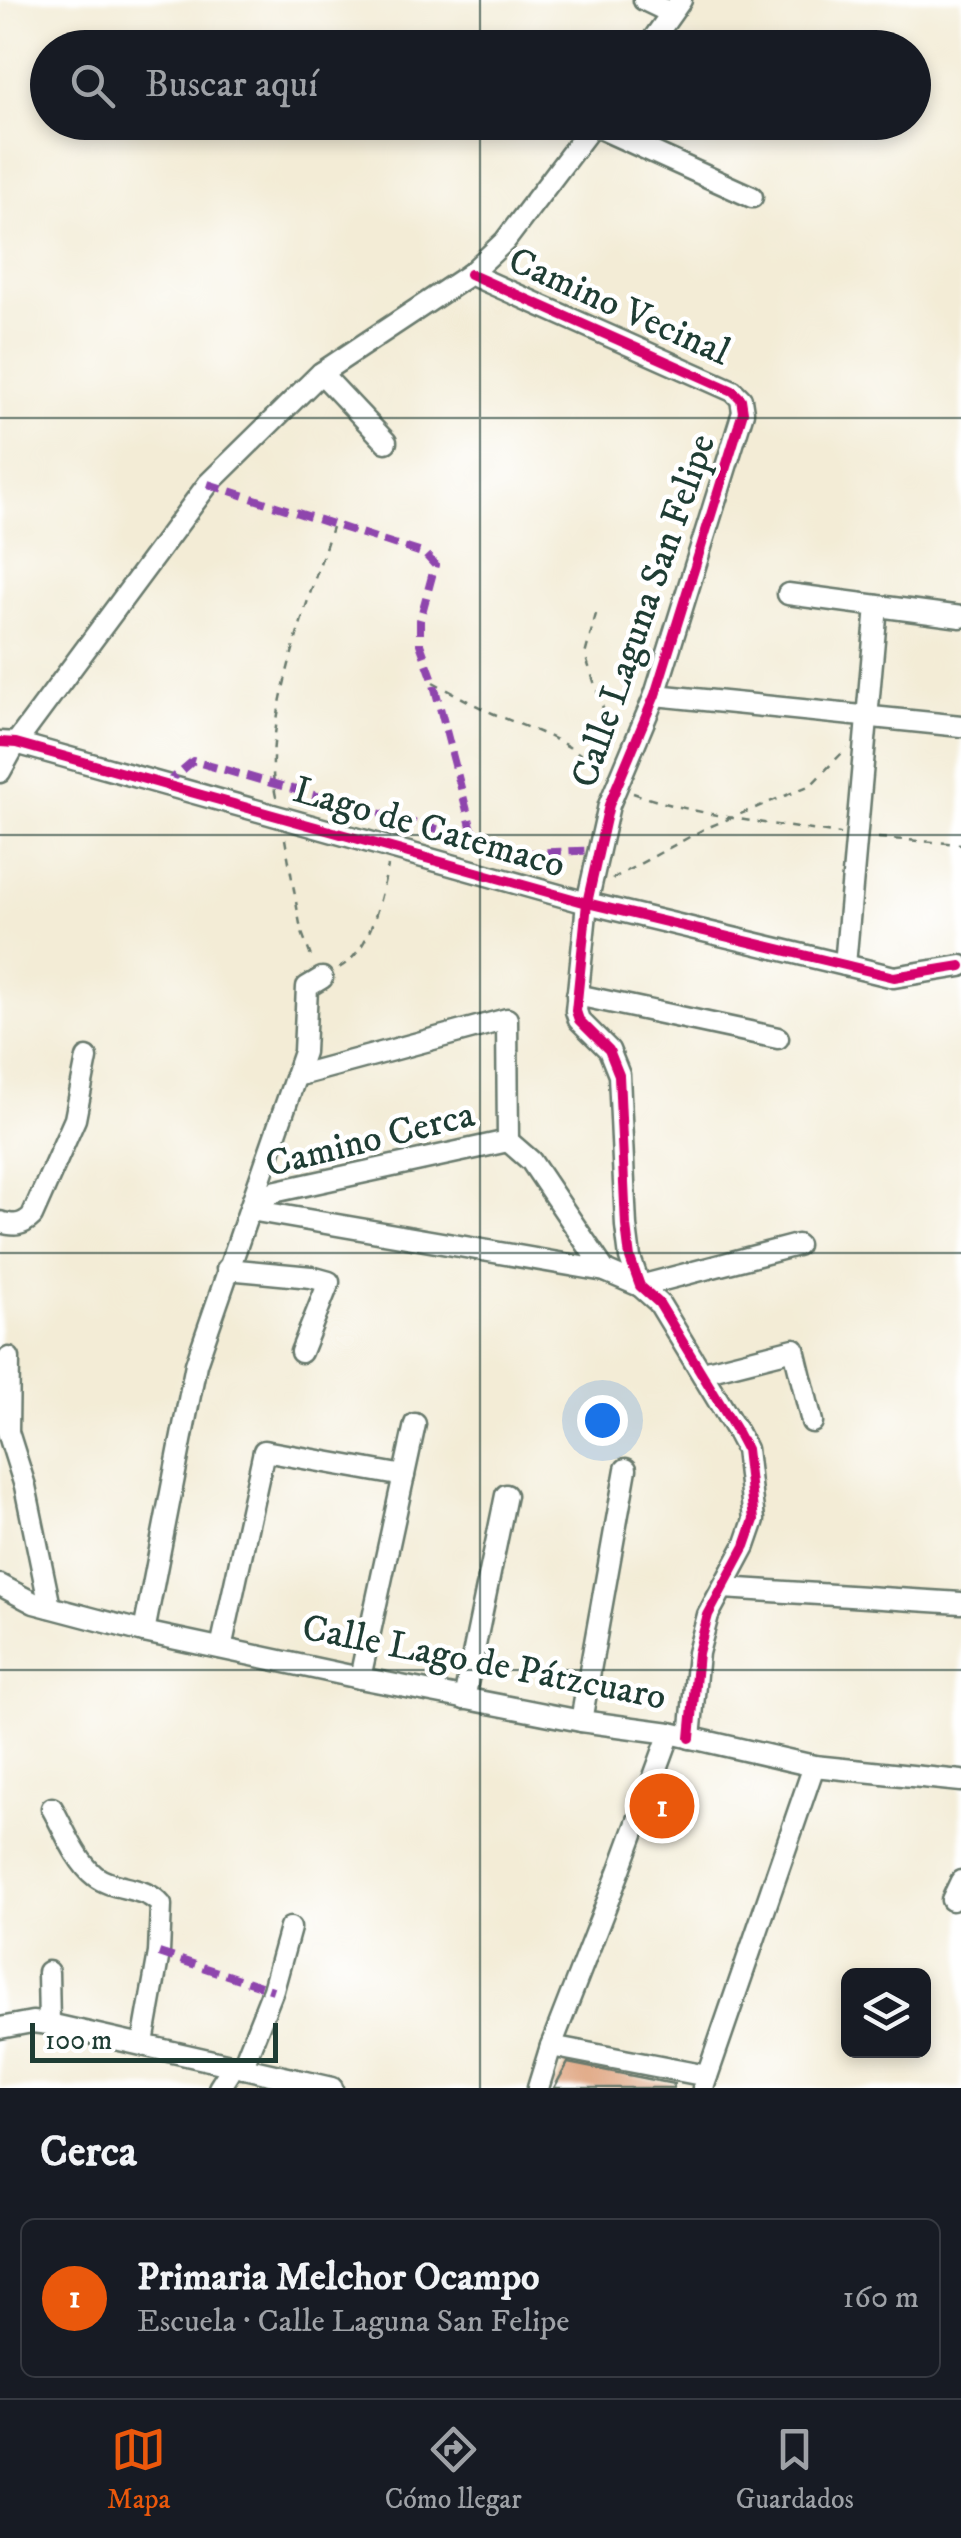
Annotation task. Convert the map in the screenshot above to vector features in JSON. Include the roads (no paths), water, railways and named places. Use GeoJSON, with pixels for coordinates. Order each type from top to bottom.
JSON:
{"type":"FeatureCollection","features":[{"type":"Feature","properties":{"kind":"street"},"geometry":{"type":"LineString","coordinates":[[644,0],[676,6],[659,30]]}},
{"type":"Feature","properties":{"kind":"street"},"geometry":{"type":"LineString","coordinates":[[0,772],[8,742],[208,484],[321,373],[470,274],[505,241],[582,140]]}},
{"type":"Feature","properties":{"kind":"street"},"geometry":{"type":"LineString","coordinates":[[629,140],[752,197]]}},
{"type":"Feature","properties":{"kind":"street","name":"Camino Vecinal"},"geometry":{"type":"LineString","coordinates":[[470,274],[732,390],[741,399]]}},
{"type":"Feature","properties":{"kind":"street"},"geometry":{"type":"LineString","coordinates":[[321,373],[386,442]]}},
{"type":"Feature","properties":{"kind":"street","name":"Calle Laguna San Felipe"},"geometry":{"type":"LineString","coordinates":[[538,2088],[550,2046],[680,1736],[708,1615],[754,1520],[746,1449],[659,1303],[640,1286],[626,1226],[619,1075],[609,1050],[579,1020],[578,996],[588,898],[609,805],[655,695],[743,412],[741,399]]}},
{"type":"Feature","properties":{"kind":"street"},"geometry":{"type":"LineString","coordinates":[[788,594],[961,618]]}},
{"type":"Feature","properties":{"kind":"street"},"geometry":{"type":"LineString","coordinates":[[844,965],[877,606]]}},
{"type":"Feature","properties":{"kind":"street"},"geometry":{"type":"LineString","coordinates":[[655,695],[868,724],[961,726]]}},
{"type":"Feature","properties":{"kind":"street","name":"Lago de Catemaco"},"geometry":{"type":"LineString","coordinates":[[8,742],[392,848],[894,977],[961,966]]}},
{"type":"Feature","properties":{"kind":"street"},"geometry":{"type":"LineString","coordinates":[[144,1632],[196,1364],[304,1052],[308,987],[322,978]]}},
{"type":"Feature","properties":{"kind":"street"},"geometry":{"type":"LineString","coordinates":[[578,996],[778,1038]]}},
{"type":"Feature","properties":{"kind":"street"},"geometry":{"type":"LineString","coordinates":[[296,1076],[507,1018],[508,1141],[531,1160],[605,1271]]}},
{"type":"Feature","properties":{"kind":"street"},"geometry":{"type":"LineString","coordinates":[[0,1222],[24,1224],[32,1216],[76,1119],[88,1058]]}},
{"type":"Feature","properties":{"kind":"street","name":"Camino Cerca"},"geometry":{"type":"LineString","coordinates":[[250,1210],[273,1192],[508,1141]]}},
{"type":"Feature","properties":{"kind":"street"},"geometry":{"type":"LineString","coordinates":[[250,1210],[605,1271],[640,1286],[797,1245]]}},
{"type":"Feature","properties":{"kind":"street"},"geometry":{"type":"LineString","coordinates":[[227,1269],[329,1282],[301,1352]]}},
{"type":"Feature","properties":{"kind":"street"},"geometry":{"type":"LineString","coordinates":[[702,1372],[794,1349],[812,1422]]}},
{"type":"Feature","properties":{"kind":"street"},"geometry":{"type":"LineString","coordinates":[[9,1358],[8,1432],[25,1486],[50,1607]]}},
{"type":"Feature","properties":{"kind":"street"},"geometry":{"type":"LineString","coordinates":[[360,1678],[415,1424]]}},
{"type":"Feature","properties":{"kind":"street"},"geometry":{"type":"LineString","coordinates":[[222,1648],[264,1451],[404,1476]]}},
{"type":"Feature","properties":{"kind":"street"},"geometry":{"type":"LineString","coordinates":[[580,1720],[626,1470]]}},
{"type":"Feature","properties":{"kind":"street"},"geometry":{"type":"LineString","coordinates":[[464,1699],[506,1495]]}},
{"type":"Feature","properties":{"kind":"street","name":"Calle Lago de Pátzcuaro"},"geometry":{"type":"LineString","coordinates":[[0,1585],[50,1607],[144,1632],[360,1678],[680,1736],[814,1766],[961,1781]]}},
{"type":"Feature","properties":{"kind":"street"},"geometry":{"type":"LineString","coordinates":[[724,1588],[961,1603]]}},
{"type":"Feature","properties":{"kind":"street"},"geometry":{"type":"LineString","coordinates":[[550,2046],[705,2082],[814,1766]]}},
{"type":"Feature","properties":{"kind":"street"},"geometry":{"type":"LineString","coordinates":[[52,1808],[96,1878],[146,1894],[161,1905],[159,1954],[143,2044]]}},
{"type":"Feature","properties":{"kind":"street"},"geometry":{"type":"LineString","coordinates":[[219,2088],[237,2067],[273,1990],[290,1928]]}},
{"type":"Feature","properties":{"kind":"street"},"geometry":{"type":"LineString","coordinates":[[48,1972],[49,2024]]}},
{"type":"Feature","properties":{"kind":"street"},"geometry":{"type":"LineString","coordinates":[[0,2028],[32,2022],[49,2024],[332,2088]]}},
{"type":"Feature","properties":{"kind":"place","name":"Primaria Melchor Ocampo"},"geometry":{"type":"Point","coordinates":[662,1806]}}]}
